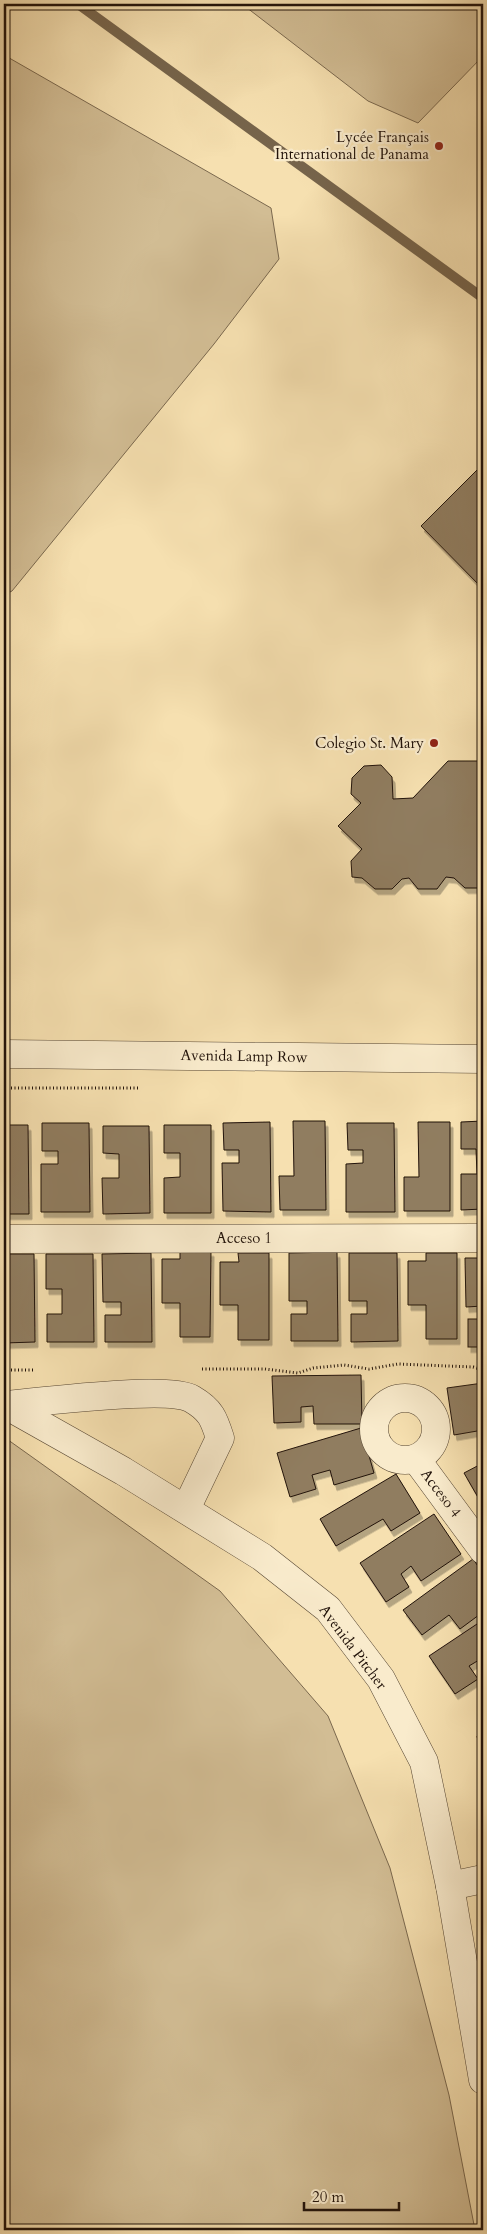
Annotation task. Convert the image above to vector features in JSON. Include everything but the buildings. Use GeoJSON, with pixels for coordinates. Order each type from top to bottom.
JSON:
{"type":"FeatureCollection","features":[{"type":"Feature","properties":{"kind":"street","name":"Avenida Lamp Row"},"geometry":{"type":"LineString","coordinates":[[4,1054],[483,1058]]}},
{"type":"Feature","properties":{"kind":"street","name":"Acceso 1"},"geometry":{"type":"LineString","coordinates":[[4,1239],[483,1238]]}},
{"type":"Feature","properties":{"kind":"street"},"geometry":{"type":"LineString","coordinates":[[5,1404],[154,1392],[191,1398],[212,1414],[220,1438],[186,1509]]}},
{"type":"Feature","properties":{"kind":"street","name":"Avenida Pitcher"},"geometry":{"type":"LineString","coordinates":[[5,1404],[186,1509],[262,1557],[328,1609],[381,1679],[424,1762],[450,1886],[483,2080]]}},
{"type":"Feature","properties":{"kind":"street","name":"Acceso 4"},"geometry":{"type":"LineString","coordinates":[[416,1459],[483,1550]]}},
{"type":"Feature","properties":{"kind":"street"},"geometry":{"type":"LineString","coordinates":[[450,1886],[483,1879]]}},
{"type":"Feature","properties":{"kind":"path"},"geometry":{"type":"LineString","coordinates":[[197,1369],[265,1369],[298,1373],[313,1368],[344,1365],[369,1369],[398,1364],[473,1367],[483,1370]]}},
{"type":"Feature","properties":{"kind":"path"},"geometry":{"type":"LineString","coordinates":[[4,1370],[42,1370]]}},
{"type":"Feature","properties":{"kind":"shaded area"},"geometry":{"type":"Polygon","coordinates":[[[242,4],[483,4],[483,56],[418,123],[368,101],[242,4]]]}},
{"type":"Feature","properties":{"kind":"shaded area"},"geometry":{"type":"Polygon","coordinates":[[[4,55],[271,208],[279,259],[214,344],[12,591],[4,595],[4,55]]]}},
{"type":"Feature","properties":{"kind":"shaded area"},"geometry":{"type":"Polygon","coordinates":[[[4,1437],[220,1591],[328,1716],[390,1868],[449,2095],[475,2230],[4,2230],[4,1437]]]}},
{"type":"Feature","properties":{"kind":"waterway"},"geometry":{"type":"LineString","coordinates":[[78,4],[483,298]]}},
{"type":"Feature","properties":{"kind":"place","name":"Lycée Français International de Panama"},"geometry":{"type":"Point","coordinates":[439,146]}},
{"type":"Feature","properties":{"kind":"place","name":"Colegio St. Mary"},"geometry":{"type":"Point","coordinates":[434,743]}}]}
